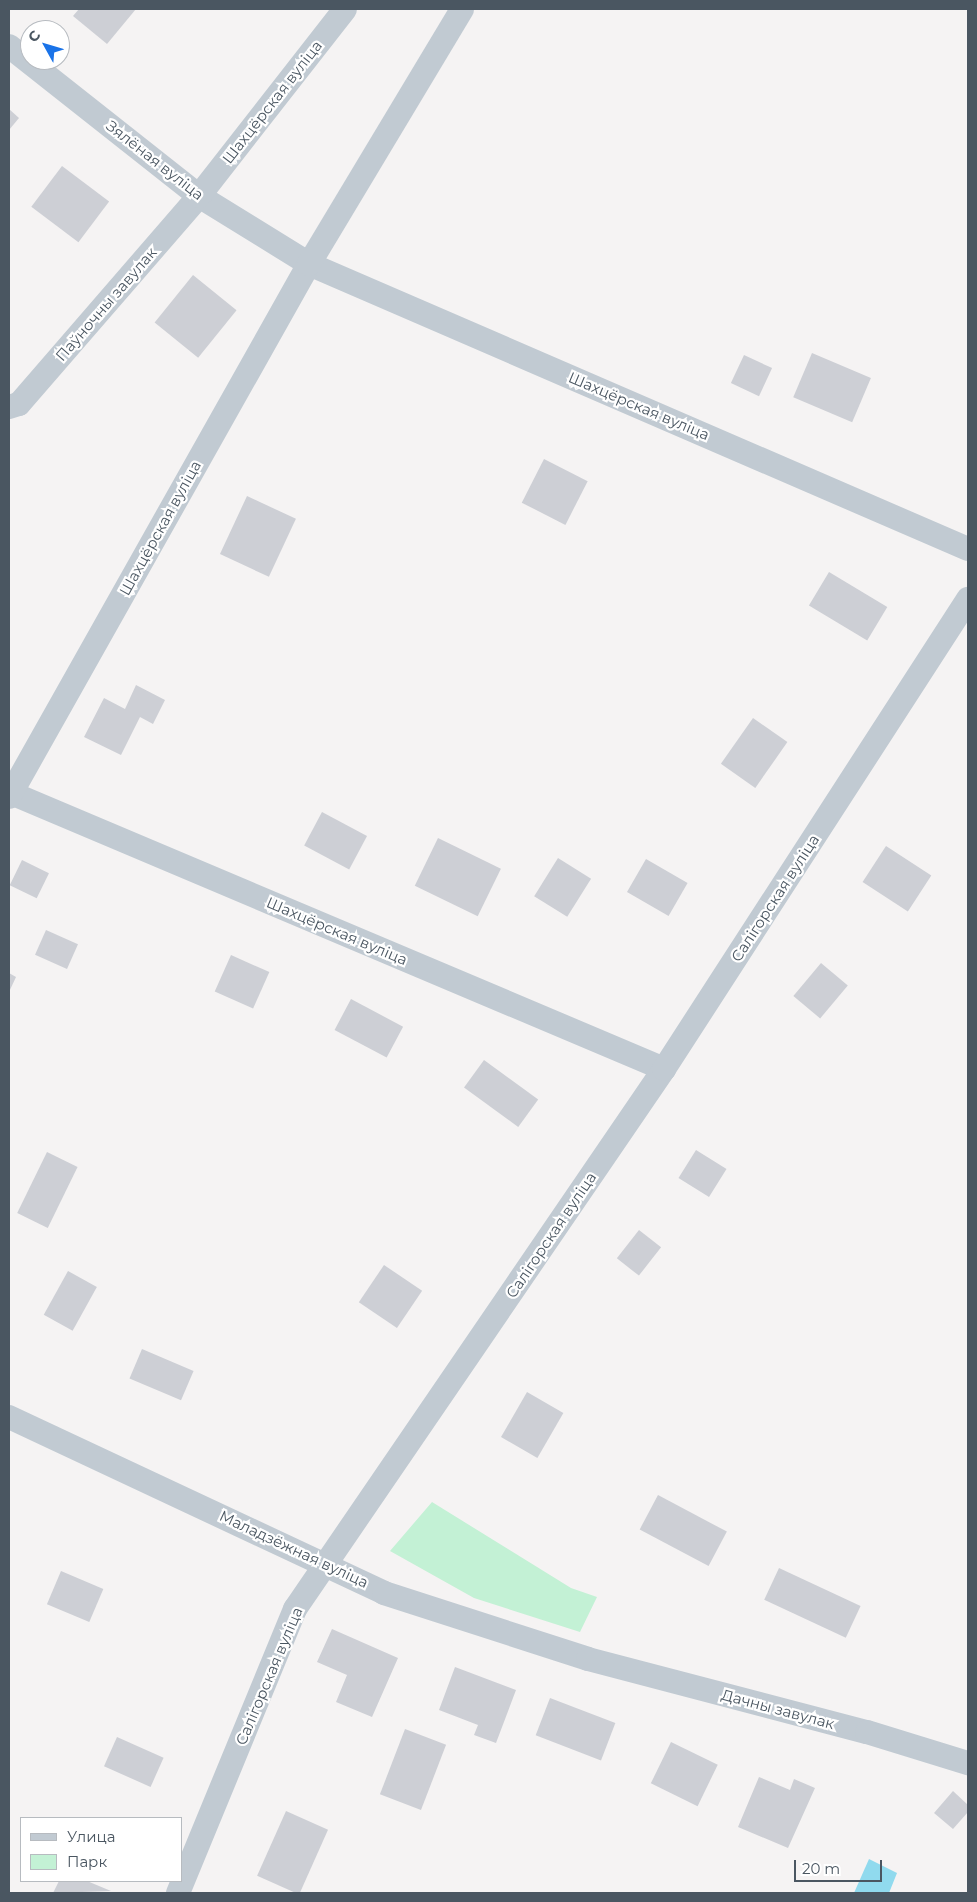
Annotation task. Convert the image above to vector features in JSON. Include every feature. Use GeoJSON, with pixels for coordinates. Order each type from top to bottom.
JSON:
{"type":"FeatureCollection","features":[{"type":"Feature","properties":{"kind":"street","name":"Шахцёрская вуліца"},"geometry":{"type":"LineString","coordinates":[[199,196],[345,9]]}},
{"type":"Feature","properties":{"kind":"street","name":"Шахцёрская вуліца"},"geometry":{"type":"LineString","coordinates":[[462,9],[309,264],[10,795],[664,1069]]}},
{"type":"Feature","properties":{"kind":"street","name":"Зялёная вуліца"},"geometry":{"type":"LineString","coordinates":[[9,46],[199,196],[309,264]]}},
{"type":"Feature","properties":{"kind":"street","name":"Паўночны завулак"},"geometry":{"type":"LineString","coordinates":[[9,407],[19,404],[199,196]]}},
{"type":"Feature","properties":{"kind":"street","name":"Шахцёрская вуліца"},"geometry":{"type":"LineString","coordinates":[[309,264],[968,549]]}},
{"type":"Feature","properties":{"kind":"street","name":"Салігорская вуліца"},"geometry":{"type":"LineString","coordinates":[[178,1893],[295,1609],[664,1069],[968,599]]}},
{"type":"Feature","properties":{"kind":"street","name":"Маладзёжная вуліца"},"geometry":{"type":"LineString","coordinates":[[9,1417],[384,1592],[588,1660]]}},
{"type":"Feature","properties":{"kind":"street","name":"Дачны завулак"},"geometry":{"type":"LineString","coordinates":[[588,1660],[867,1732],[968,1763]]}},
{"type":"Feature","properties":{"kind":"green space"},"geometry":{"type":"Polygon","coordinates":[[[432,1502],[571,1588],[597,1597],[580,1632],[474,1598],[390,1551],[432,1502]]]}},
{"type":"Feature","properties":{"kind":"water"},"geometry":{"type":"Polygon","coordinates":[[[869,1859],[897,1873],[889,1893],[854,1893],[869,1859]]]}},
{"type":"Feature","properties":{"kind":"building"},"geometry":{"type":"Polygon","coordinates":[[[79,9],[136,9],[107,44],[73,16],[79,9]]]}},
{"type":"Feature","properties":{"kind":"building"},"geometry":{"type":"Polygon","coordinates":[[[9,109],[19,118],[9,130],[9,109]]]}},
{"type":"Feature","properties":{"kind":"building"},"geometry":{"type":"Polygon","coordinates":[[[62,166],[109,202],[78,242],[31,207],[62,166]]]}},
{"type":"Feature","properties":{"kind":"building"},"geometry":{"type":"Polygon","coordinates":[[[193,275],[237,310],[198,358],[155,322],[193,275]]]}},
{"type":"Feature","properties":{"kind":"building"},"geometry":{"type":"Polygon","coordinates":[[[812,353],[871,378],[852,422],[793,397],[812,353]]]}},
{"type":"Feature","properties":{"kind":"building"},"geometry":{"type":"Polygon","coordinates":[[[744,355],[772,368],[759,396],[731,383],[744,355]]]}},
{"type":"Feature","properties":{"kind":"building"},"geometry":{"type":"Polygon","coordinates":[[[544,459],[588,481],[565,525],[522,503],[544,459]]]}},
{"type":"Feature","properties":{"kind":"building"},"geometry":{"type":"Polygon","coordinates":[[[247,496],[296,519],[269,577],[220,554],[247,496]]]}},
{"type":"Feature","properties":{"kind":"building"},"geometry":{"type":"Polygon","coordinates":[[[829,572],[887,607],[867,640],[809,605],[829,572]]]}},
{"type":"Feature","properties":{"kind":"building"},"geometry":{"type":"Polygon","coordinates":[[[136,685],[165,700],[153,724],[140,717],[121,755],[84,737],[104,698],[125,709],[136,685]]]}},
{"type":"Feature","properties":{"kind":"building"},"geometry":{"type":"Polygon","coordinates":[[[753,718],[787,742],[755,788],[721,764],[753,718]]]}},
{"type":"Feature","properties":{"kind":"building"},"geometry":{"type":"Polygon","coordinates":[[[322,812],[367,836],[349,869],[304,846],[322,812]]]}},
{"type":"Feature","properties":{"kind":"building"},"geometry":{"type":"Polygon","coordinates":[[[438,838],[501,869],[478,916],[415,886],[438,838]]]}},
{"type":"Feature","properties":{"kind":"building"},"geometry":{"type":"Polygon","coordinates":[[[886,846],[931,875],[908,911],[863,882],[886,846]]]}},
{"type":"Feature","properties":{"kind":"building"},"geometry":{"type":"Polygon","coordinates":[[[558,858],[591,879],[567,917],[534,896],[558,858]]]}},
{"type":"Feature","properties":{"kind":"building"},"geometry":{"type":"Polygon","coordinates":[[[646,859],[688,883],[669,916],[627,892],[646,859]]]}},
{"type":"Feature","properties":{"kind":"building"},"geometry":{"type":"Polygon","coordinates":[[[22,860],[49,873],[37,898],[10,885],[22,860]]]}},
{"type":"Feature","properties":{"kind":"building"},"geometry":{"type":"Polygon","coordinates":[[[46,930],[78,944],[67,969],[35,955],[46,930]]]}},
{"type":"Feature","properties":{"kind":"building"},"geometry":{"type":"Polygon","coordinates":[[[231,955],[269,972],[253,1009],[215,992],[231,955]]]}},
{"type":"Feature","properties":{"kind":"building"},"geometry":{"type":"Polygon","coordinates":[[[821,963],[848,985],[820,1018],[793,996],[821,963]]]}},
{"type":"Feature","properties":{"kind":"building"},"geometry":{"type":"Polygon","coordinates":[[[9,973],[16,977],[9,992],[9,973]]]}},
{"type":"Feature","properties":{"kind":"building"},"geometry":{"type":"Polygon","coordinates":[[[351,999],[403,1027],[387,1058],[335,1030],[351,999]]]}},
{"type":"Feature","properties":{"kind":"building"},"geometry":{"type":"Polygon","coordinates":[[[484,1060],[538,1099],[518,1127],[464,1088],[484,1060]]]}},
{"type":"Feature","properties":{"kind":"building"},"geometry":{"type":"Polygon","coordinates":[[[696,1150],[727,1169],[709,1197],[679,1178],[696,1150]]]}},
{"type":"Feature","properties":{"kind":"building"},"geometry":{"type":"Polygon","coordinates":[[[47,1152],[78,1167],[48,1228],[17,1213],[47,1152]]]}},
{"type":"Feature","properties":{"kind":"building"},"geometry":{"type":"Polygon","coordinates":[[[639,1230],[661,1247],[639,1276],[617,1258],[639,1230]]]}},
{"type":"Feature","properties":{"kind":"building"},"geometry":{"type":"Polygon","coordinates":[[[384,1265],[422,1291],[397,1328],[359,1302],[384,1265]]]}},
{"type":"Feature","properties":{"kind":"building"},"geometry":{"type":"Polygon","coordinates":[[[68,1271],[97,1287],[73,1331],[44,1315],[68,1271]]]}},
{"type":"Feature","properties":{"kind":"building"},"geometry":{"type":"Polygon","coordinates":[[[142,1349],[194,1371],[181,1400],[129,1378],[142,1349]]]}},
{"type":"Feature","properties":{"kind":"building"},"geometry":{"type":"Polygon","coordinates":[[[527,1392],[563,1413],[537,1458],[501,1437],[527,1392]]]}},
{"type":"Feature","properties":{"kind":"building"},"geometry":{"type":"Polygon","coordinates":[[[658,1495],[727,1532],[709,1566],[640,1529],[658,1495]]]}},
{"type":"Feature","properties":{"kind":"building"},"geometry":{"type":"Polygon","coordinates":[[[779,1568],[861,1606],[846,1638],[764,1600],[779,1568]]]}},
{"type":"Feature","properties":{"kind":"building"},"geometry":{"type":"Polygon","coordinates":[[[61,1571],[103,1589],[89,1622],[47,1604],[61,1571]]]}},
{"type":"Feature","properties":{"kind":"building"},"geometry":{"type":"Polygon","coordinates":[[[332,1629],[398,1658],[372,1717],[336,1702],[347,1675],[317,1662],[332,1629]]]}},
{"type":"Feature","properties":{"kind":"building"},"geometry":{"type":"Polygon","coordinates":[[[455,1667],[516,1690],[496,1743],[474,1735],[478,1725],[439,1710],[455,1667]]]}},
{"type":"Feature","properties":{"kind":"building"},"geometry":{"type":"Polygon","coordinates":[[[550,1698],[615,1723],[601,1760],[536,1735],[550,1698]]]}},
{"type":"Feature","properties":{"kind":"building"},"geometry":{"type":"Polygon","coordinates":[[[405,1729],[446,1745],[421,1810],[380,1794],[405,1729]]]}},
{"type":"Feature","properties":{"kind":"building"},"geometry":{"type":"Polygon","coordinates":[[[117,1737],[164,1758],[151,1787],[104,1766],[117,1737]]]}},
{"type":"Feature","properties":{"kind":"building"},"geometry":{"type":"Polygon","coordinates":[[[671,1742],[718,1765],[698,1806],[651,1783],[671,1742]]]}},
{"type":"Feature","properties":{"kind":"building"},"geometry":{"type":"Polygon","coordinates":[[[759,1777],[790,1790],[794,1779],[815,1788],[788,1848],[738,1827],[759,1777]]]}},
{"type":"Feature","properties":{"kind":"building"},"geometry":{"type":"Polygon","coordinates":[[[953,1791],[968,1805],[968,1812],[953,1829],[934,1813],[953,1791]]]}},
{"type":"Feature","properties":{"kind":"building"},"geometry":{"type":"Polygon","coordinates":[[[286,1811],[328,1830],[300,1893],[296,1893],[257,1876],[286,1811]]]}},
{"type":"Feature","properties":{"kind":"building"},"geometry":{"type":"Polygon","coordinates":[[[58,1882],[89,1882],[111,1891],[53,1893],[58,1882]]]}}]}
